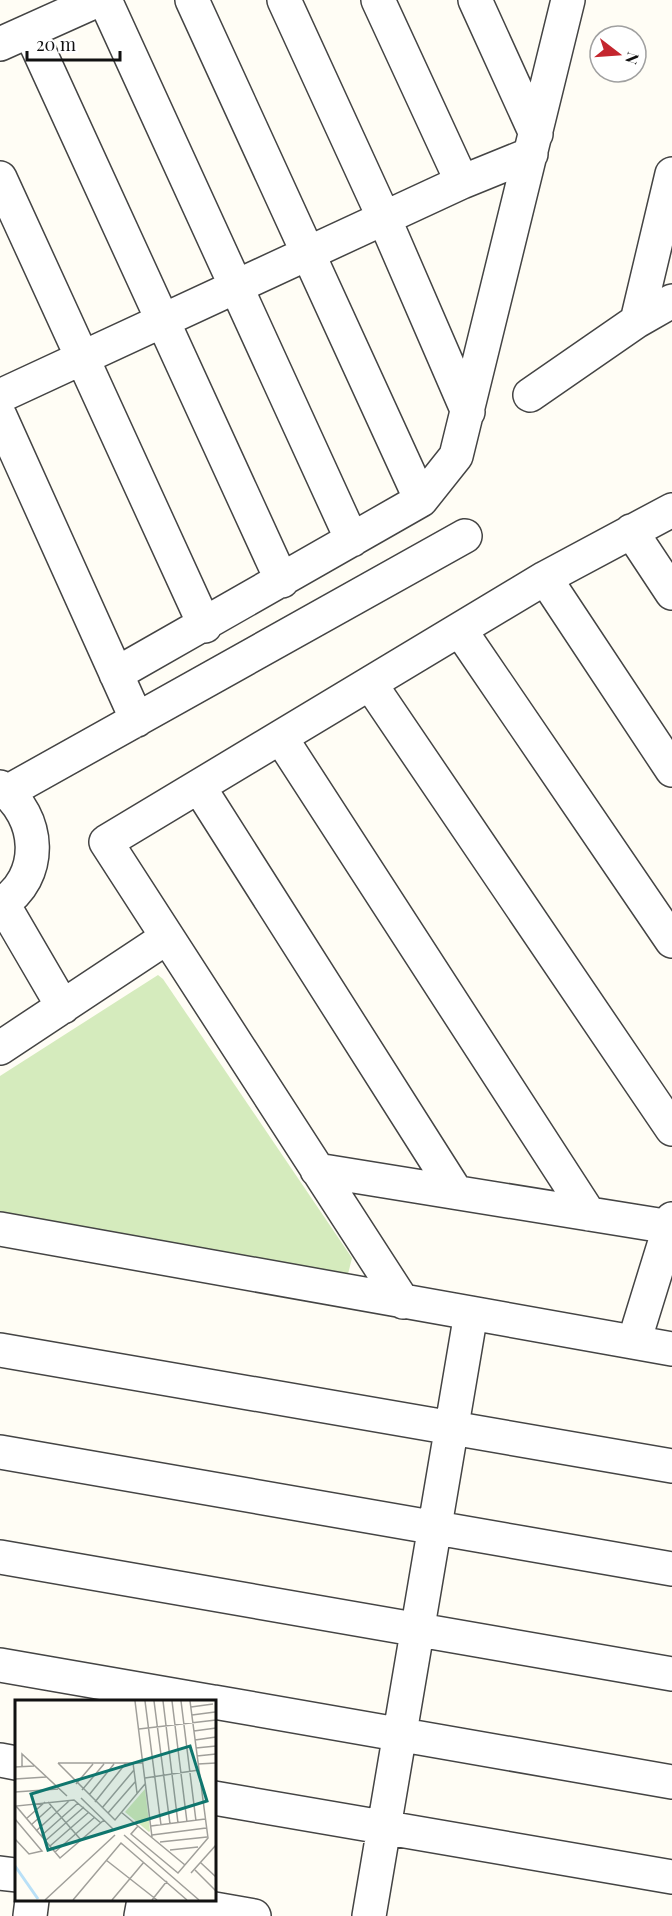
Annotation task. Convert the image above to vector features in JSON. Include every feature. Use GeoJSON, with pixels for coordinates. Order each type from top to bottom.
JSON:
{"type":"FeatureCollection","features":[{"type":"Feature","properties":{"kind":"street"},"geometry":{"type":"LineString","coordinates":[[0,44],[98,0]]}},
{"type":"Feature","properties":{"kind":"street"},"geometry":{"type":"LineString","coordinates":[[105,0],[352,540]]}},
{"type":"Feature","properties":{"kind":"street"},"geometry":{"type":"LineString","coordinates":[[192,0],[421,500]]}},
{"type":"Feature","properties":{"kind":"street"},"geometry":{"type":"LineString","coordinates":[[284,0],[384,218],[468,412]]}},
{"type":"Feature","properties":{"kind":"street"},"geometry":{"type":"LineString","coordinates":[[378,0],[462,182]]}},
{"type":"Feature","properties":{"kind":"street"},"geometry":{"type":"LineString","coordinates":[[476,0],[533,144]]}},
{"type":"Feature","properties":{"kind":"street"},"geometry":{"type":"LineString","coordinates":[[116,674],[206,626],[421,500],[456,456],[568,0]]}},
{"type":"Feature","properties":{"kind":"street"},"geometry":{"type":"LineString","coordinates":[[30,31],[282,581]]}},
{"type":"Feature","properties":{"kind":"street"},"geometry":{"type":"LineString","coordinates":[[0,396],[462,182],[533,144]]}},
{"type":"Feature","properties":{"kind":"street"},"geometry":{"type":"LineString","coordinates":[[637,321],[672,174]]}},
{"type":"Feature","properties":{"kind":"street"},"geometry":{"type":"LineString","coordinates":[[0,178],[206,626]]}},
{"type":"Feature","properties":{"kind":"street"},"geometry":{"type":"LineString","coordinates":[[530,395],[637,321],[672,301]]}},
{"type":"Feature","properties":{"kind":"street"},"geometry":{"type":"LineString","coordinates":[[0,416],[137,720]]}},
{"type":"Feature","properties":{"kind":"street"},"geometry":{"type":"LineString","coordinates":[[403,1302],[106,842],[371,685],[545,578],[672,510]]}},
{"type":"Feature","properties":{"kind":"street"},"geometry":{"type":"LineString","coordinates":[[631,531],[672,593]]}},
{"type":"Feature","properties":{"kind":"street"},"geometry":{"type":"LineString","coordinates":[[63,1007],[1,905],[16,893],[26,878],[33,844],[24,811],[3,789],[137,720],[465,536]]}},
{"type":"Feature","properties":{"kind":"street"},"geometry":{"type":"LineString","coordinates":[[545,578],[672,770]]}},
{"type":"Feature","properties":{"kind":"street"},"geometry":{"type":"LineString","coordinates":[[460,630],[672,941]]}},
{"type":"Feature","properties":{"kind":"street"},"geometry":{"type":"LineString","coordinates":[[371,685],[672,1129]]}},
{"type":"Feature","properties":{"kind":"street"},"geometry":{"type":"LineString","coordinates":[[281,738],[589,1214]]}},
{"type":"Feature","properties":{"kind":"street"},"geometry":{"type":"LineString","coordinates":[[199,787],[456,1192]]}},
{"type":"Feature","properties":{"kind":"street"},"geometry":{"type":"LineString","coordinates":[[0,1048],[166,938]]}},
{"type":"Feature","properties":{"kind":"street"},"geometry":{"type":"LineString","coordinates":[[317,1170],[589,1214],[671,1223],[634,1342]]}},
{"type":"Feature","properties":{"kind":"street"},"geometry":{"type":"LineString","coordinates":[[0,1229],[672,1349]]}},
{"type":"Feature","properties":{"kind":"street"},"geometry":{"type":"LineString","coordinates":[[369,1916],[471,1313]]}},
{"type":"Feature","properties":{"kind":"street"},"geometry":{"type":"LineString","coordinates":[[0,1350],[672,1466]]}},
{"type":"Feature","properties":{"kind":"street"},"geometry":{"type":"LineString","coordinates":[[0,1452],[672,1569]]}},
{"type":"Feature","properties":{"kind":"street"},"geometry":{"type":"LineString","coordinates":[[0,1557],[672,1674]]}},
{"type":"Feature","properties":{"kind":"street"},"geometry":{"type":"LineString","coordinates":[[0,1665],[202,1700]]}},
{"type":"Feature","properties":{"kind":"street"},"geometry":{"type":"LineString","coordinates":[[216,1702],[672,1782]]}},
{"type":"Feature","properties":{"kind":"street"},"geometry":{"type":"LineString","coordinates":[[0,1760],[15,1763]]}},
{"type":"Feature","properties":{"kind":"street"},"geometry":{"type":"LineString","coordinates":[[216,1798],[672,1877]]}},
{"type":"Feature","properties":{"kind":"street"},"geometry":{"type":"LineString","coordinates":[[0,1873],[15,1875]]}},
{"type":"Feature","properties":{"kind":"street"},"geometry":{"type":"LineString","coordinates":[[30,1916],[32,1901]]}},
{"type":"Feature","properties":{"kind":"street"},"geometry":{"type":"LineString","coordinates":[[141,1916],[144,1901]]}},
{"type":"Feature","properties":{"kind":"street"},"geometry":{"type":"LineString","coordinates":[[173,1901],[241,1915]]}},
{"type":"Feature","properties":{"kind":"green space"},"geometry":{"type":"Polygon","coordinates":[[[158,975],[163,979],[352,1258],[348,1274],[337,1278],[0,1213],[0,1076],[158,975]]]}}]}
